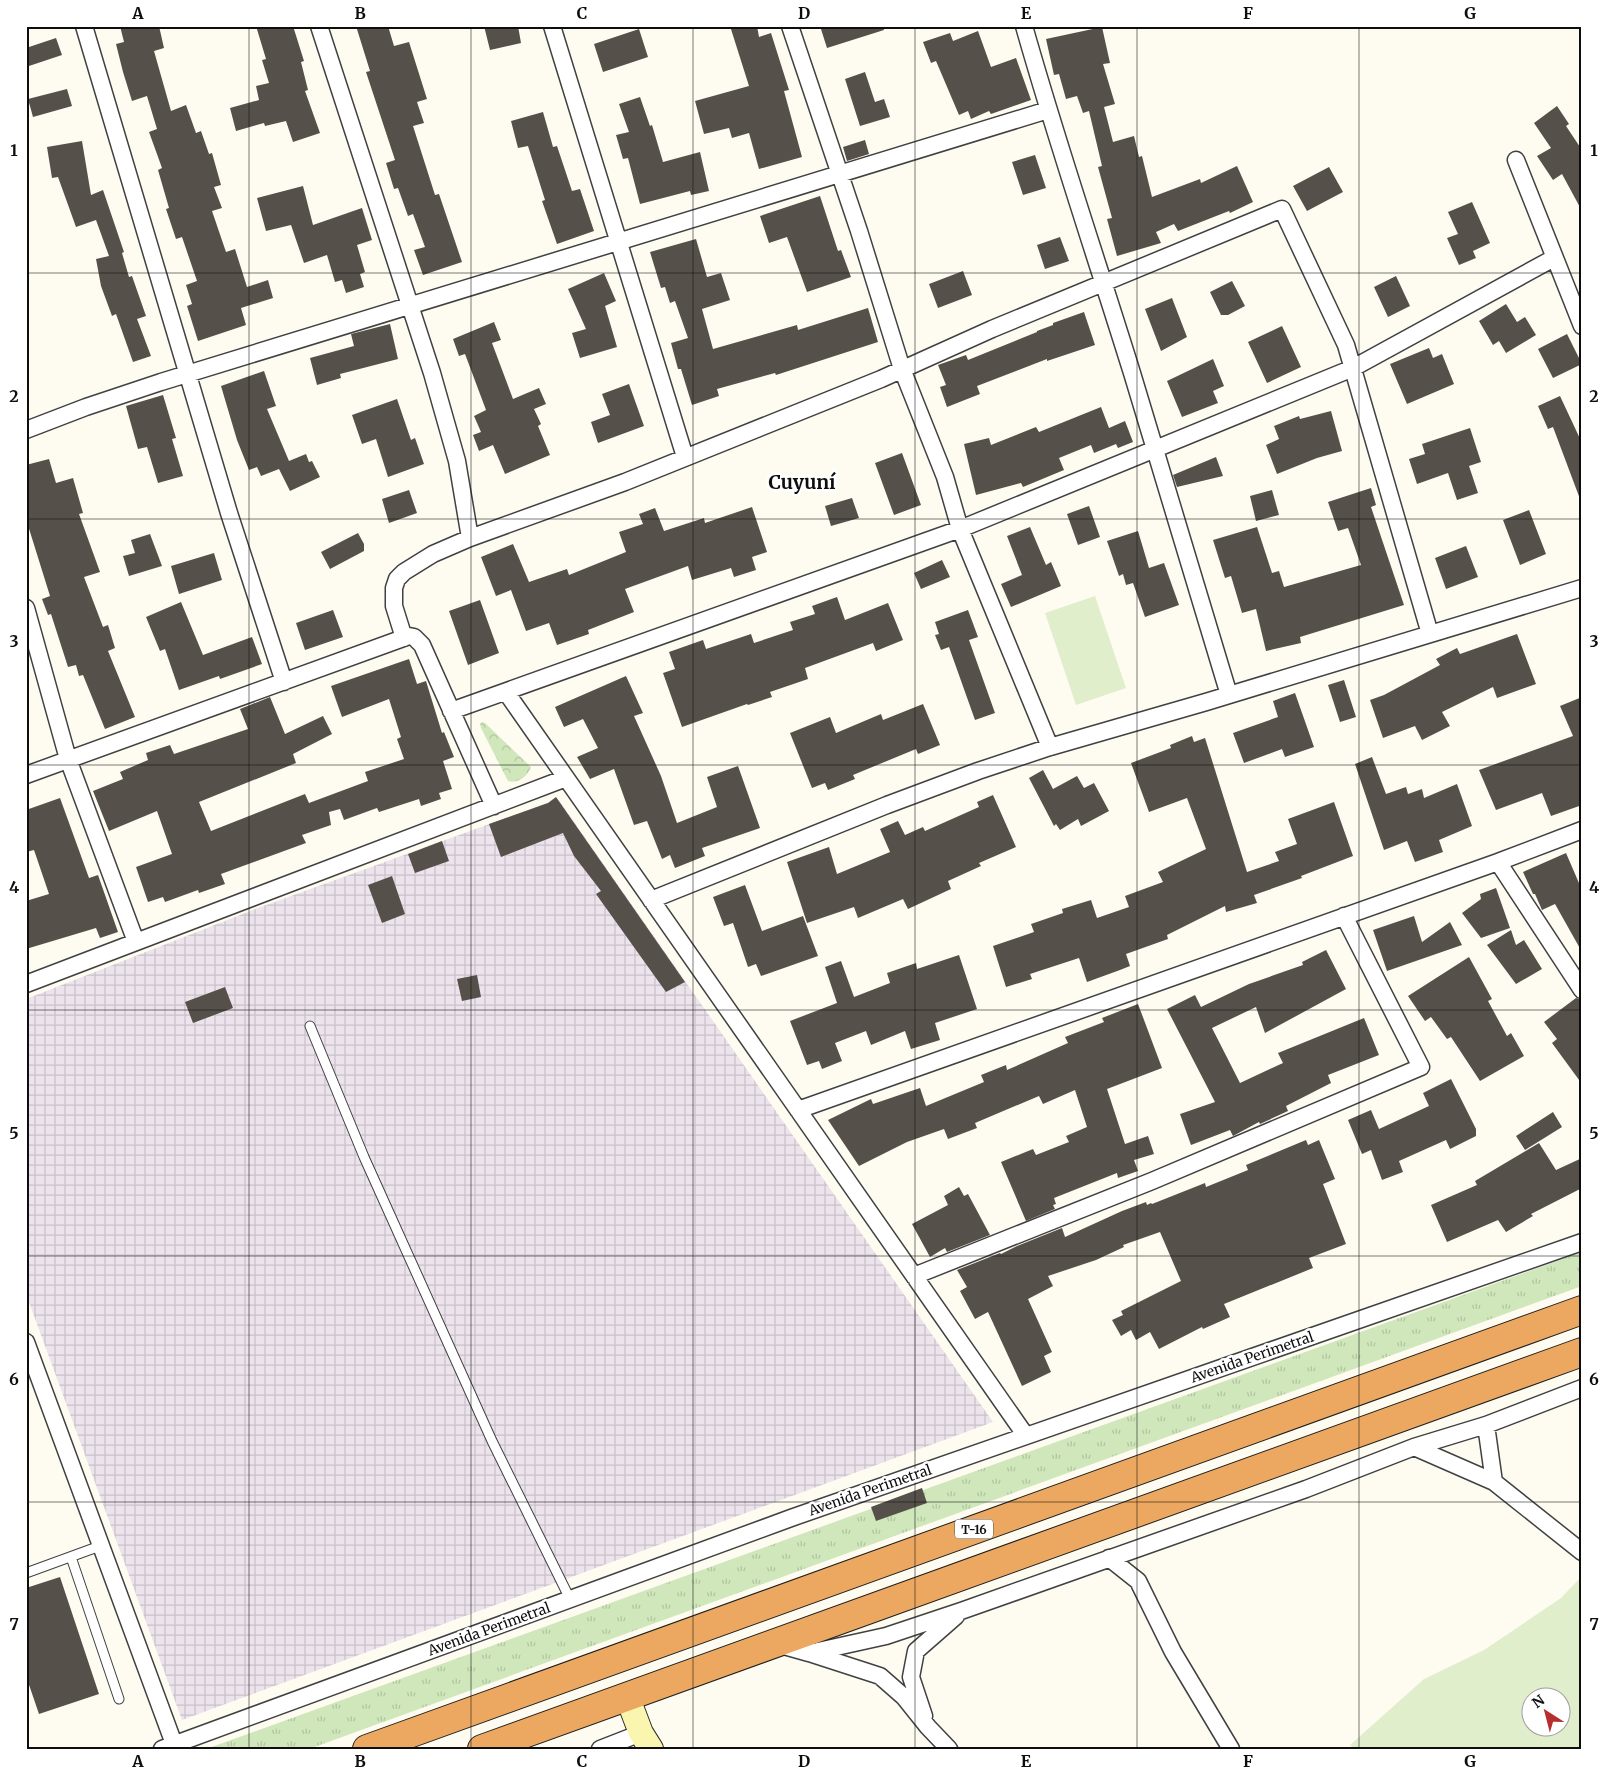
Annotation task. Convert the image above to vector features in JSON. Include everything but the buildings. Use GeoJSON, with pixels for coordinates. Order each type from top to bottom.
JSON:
{"type":"FeatureCollection","features":[{"type":"Feature","properties":{"kind":"highway","name":"T-16"},"geometry":{"type":"LineString","coordinates":[[367,1749],[1582,1310]]}},
{"type":"Feature","properties":{"kind":"highway"},"geometry":{"type":"LineString","coordinates":[[482,1749],[1582,1352]]}},
{"type":"Feature","properties":{"kind":"street"},"geometry":{"type":"LineString","coordinates":[[84,26],[229,513],[284,682]]}},
{"type":"Feature","properties":{"kind":"street"},"geometry":{"type":"LineString","coordinates":[[319,26],[410,306],[456,461],[470,538]]}},
{"type":"Feature","properties":{"kind":"street"},"geometry":{"type":"LineString","coordinates":[[552,26],[685,457]]}},
{"type":"Feature","properties":{"kind":"street"},"geometry":{"type":"LineString","coordinates":[[790,26],[902,369],[945,477],[960,529],[1050,747]]}},
{"type":"Feature","properties":{"kind":"street"},"geometry":{"type":"LineString","coordinates":[[1024,26],[1048,110],[1104,282],[1229,695]]}},
{"type":"Feature","properties":{"kind":"street"},"geometry":{"type":"LineString","coordinates":[[26,430],[86,407],[187,374],[1048,110]]}},
{"type":"Feature","properties":{"kind":"street"},"geometry":{"type":"LineString","coordinates":[[1516,160],[1582,326]]}},
{"type":"Feature","properties":{"kind":"street"},"geometry":{"type":"LineString","coordinates":[[404,638],[394,606],[394,588],[397,579],[418,562],[470,538],[625,482],[881,379],[992,329],[1282,209],[1346,345],[1430,634]]}},
{"type":"Feature","properties":{"kind":"street"},"geometry":{"type":"LineString","coordinates":[[451,711],[960,529],[1353,368],[1554,258]]}},
{"type":"Feature","properties":{"kind":"street"},"geometry":{"type":"LineString","coordinates":[[651,900],[887,805],[978,771],[1050,747],[1582,588]]}},
{"type":"Feature","properties":{"kind":"street"},"geometry":{"type":"LineString","coordinates":[[26,608],[68,760],[136,942]]}},
{"type":"Feature","properties":{"kind":"street"},"geometry":{"type":"LineString","coordinates":[[26,775],[404,638],[414,637],[422,645],[494,806]]}},
{"type":"Feature","properties":{"kind":"street"},"geometry":{"type":"LineString","coordinates":[[506,692],[1026,1436]]}},
{"type":"Feature","properties":{"kind":"street"},"geometry":{"type":"LineString","coordinates":[[26,984],[566,778]]}},
{"type":"Feature","properties":{"kind":"street"},"geometry":{"type":"LineString","coordinates":[[798,1110],[1498,862],[1582,830]]}},
{"type":"Feature","properties":{"kind":"street"},"geometry":{"type":"LineString","coordinates":[[1498,862],[1582,990]]}},
{"type":"Feature","properties":{"kind":"street"},"geometry":{"type":"LineString","coordinates":[[914,1276],[1152,1181],[1421,1068],[1344,916]]}},
{"type":"Feature","properties":{"kind":"street","name":"Avenida Perimetral"},"geometry":{"type":"LineString","coordinates":[[168,1747],[791,1518],[1582,1242]]}},
{"type":"Feature","properties":{"kind":"street"},"geometry":{"type":"LineString","coordinates":[[26,1342],[100,1546],[168,1747]]}},
{"type":"Feature","properties":{"kind":"street"},"geometry":{"type":"LineString","coordinates":[[809,1652],[886,1636],[961,1611],[1306,1489],[1414,1448],[1486,1425],[1582,1388]]}},
{"type":"Feature","properties":{"kind":"street"},"geometry":{"type":"LineString","coordinates":[[1486,1425],[1494,1482]]}},
{"type":"Feature","properties":{"kind":"street"},"geometry":{"type":"LineString","coordinates":[[1414,1448],[1494,1482],[1582,1552]]}},
{"type":"Feature","properties":{"kind":"street"},"geometry":{"type":"LineString","coordinates":[[1110,1558],[1138,1581],[1173,1652],[1231,1749]]}},
{"type":"Feature","properties":{"kind":"street"},"geometry":{"type":"LineString","coordinates":[[928,1727],[911,1677],[916,1651],[961,1611]]}},
{"type":"Feature","properties":{"kind":"street"},"geometry":{"type":"LineString","coordinates":[[774,1643],[809,1652],[880,1676],[904,1697],[949,1749]]}},
{"type":"Feature","properties":{"kind":"street"},"geometry":{"type":"LineString","coordinates":[[600,1749],[646,1741],[627,1696]]}},
{"type":"Feature","properties":{"kind":"lane"},"geometry":{"type":"LineString","coordinates":[[310,1026],[364,1157],[476,1405],[570,1599]]}},
{"type":"Feature","properties":{"kind":"lane"},"geometry":{"type":"LineString","coordinates":[[26,1573],[100,1546]]}},
{"type":"Feature","properties":{"kind":"lane"},"geometry":{"type":"LineString","coordinates":[[71,1557],[120,1699]]}},
{"type":"Feature","properties":{"kind":"shaded area"},"geometry":{"type":"Polygon","coordinates":[[[558,799],[993,1422],[182,1720],[26,1294],[26,999],[258,908],[558,799]]]}},
{"type":"Feature","properties":{"kind":"green space"},"geometry":{"type":"Polygon","coordinates":[[[1095,596],[1126,688],[1076,705],[1045,613],[1095,596]]]}},
{"type":"Feature","properties":{"kind":"green space"},"geometry":{"type":"Polygon","coordinates":[[[482,722],[531,767],[522,779],[512,782],[508,781],[481,728],[480,724],[482,722]]]}},
{"type":"Feature","properties":{"kind":"green space"},"geometry":{"type":"Polygon","coordinates":[[[1582,1252],[1582,1286],[309,1749],[206,1749],[1582,1252]]]}},
{"type":"Feature","properties":{"kind":"green space"},"geometry":{"type":"Polygon","coordinates":[[[1582,1576],[1582,1749],[1354,1749],[1350,1745],[1424,1679],[1484,1650],[1561,1598],[1582,1576]]]}},
{"type":"Feature","properties":{"kind":"district","name":"Cuyuní"},"geometry":{"type":"Point","coordinates":[802,482]}}]}
